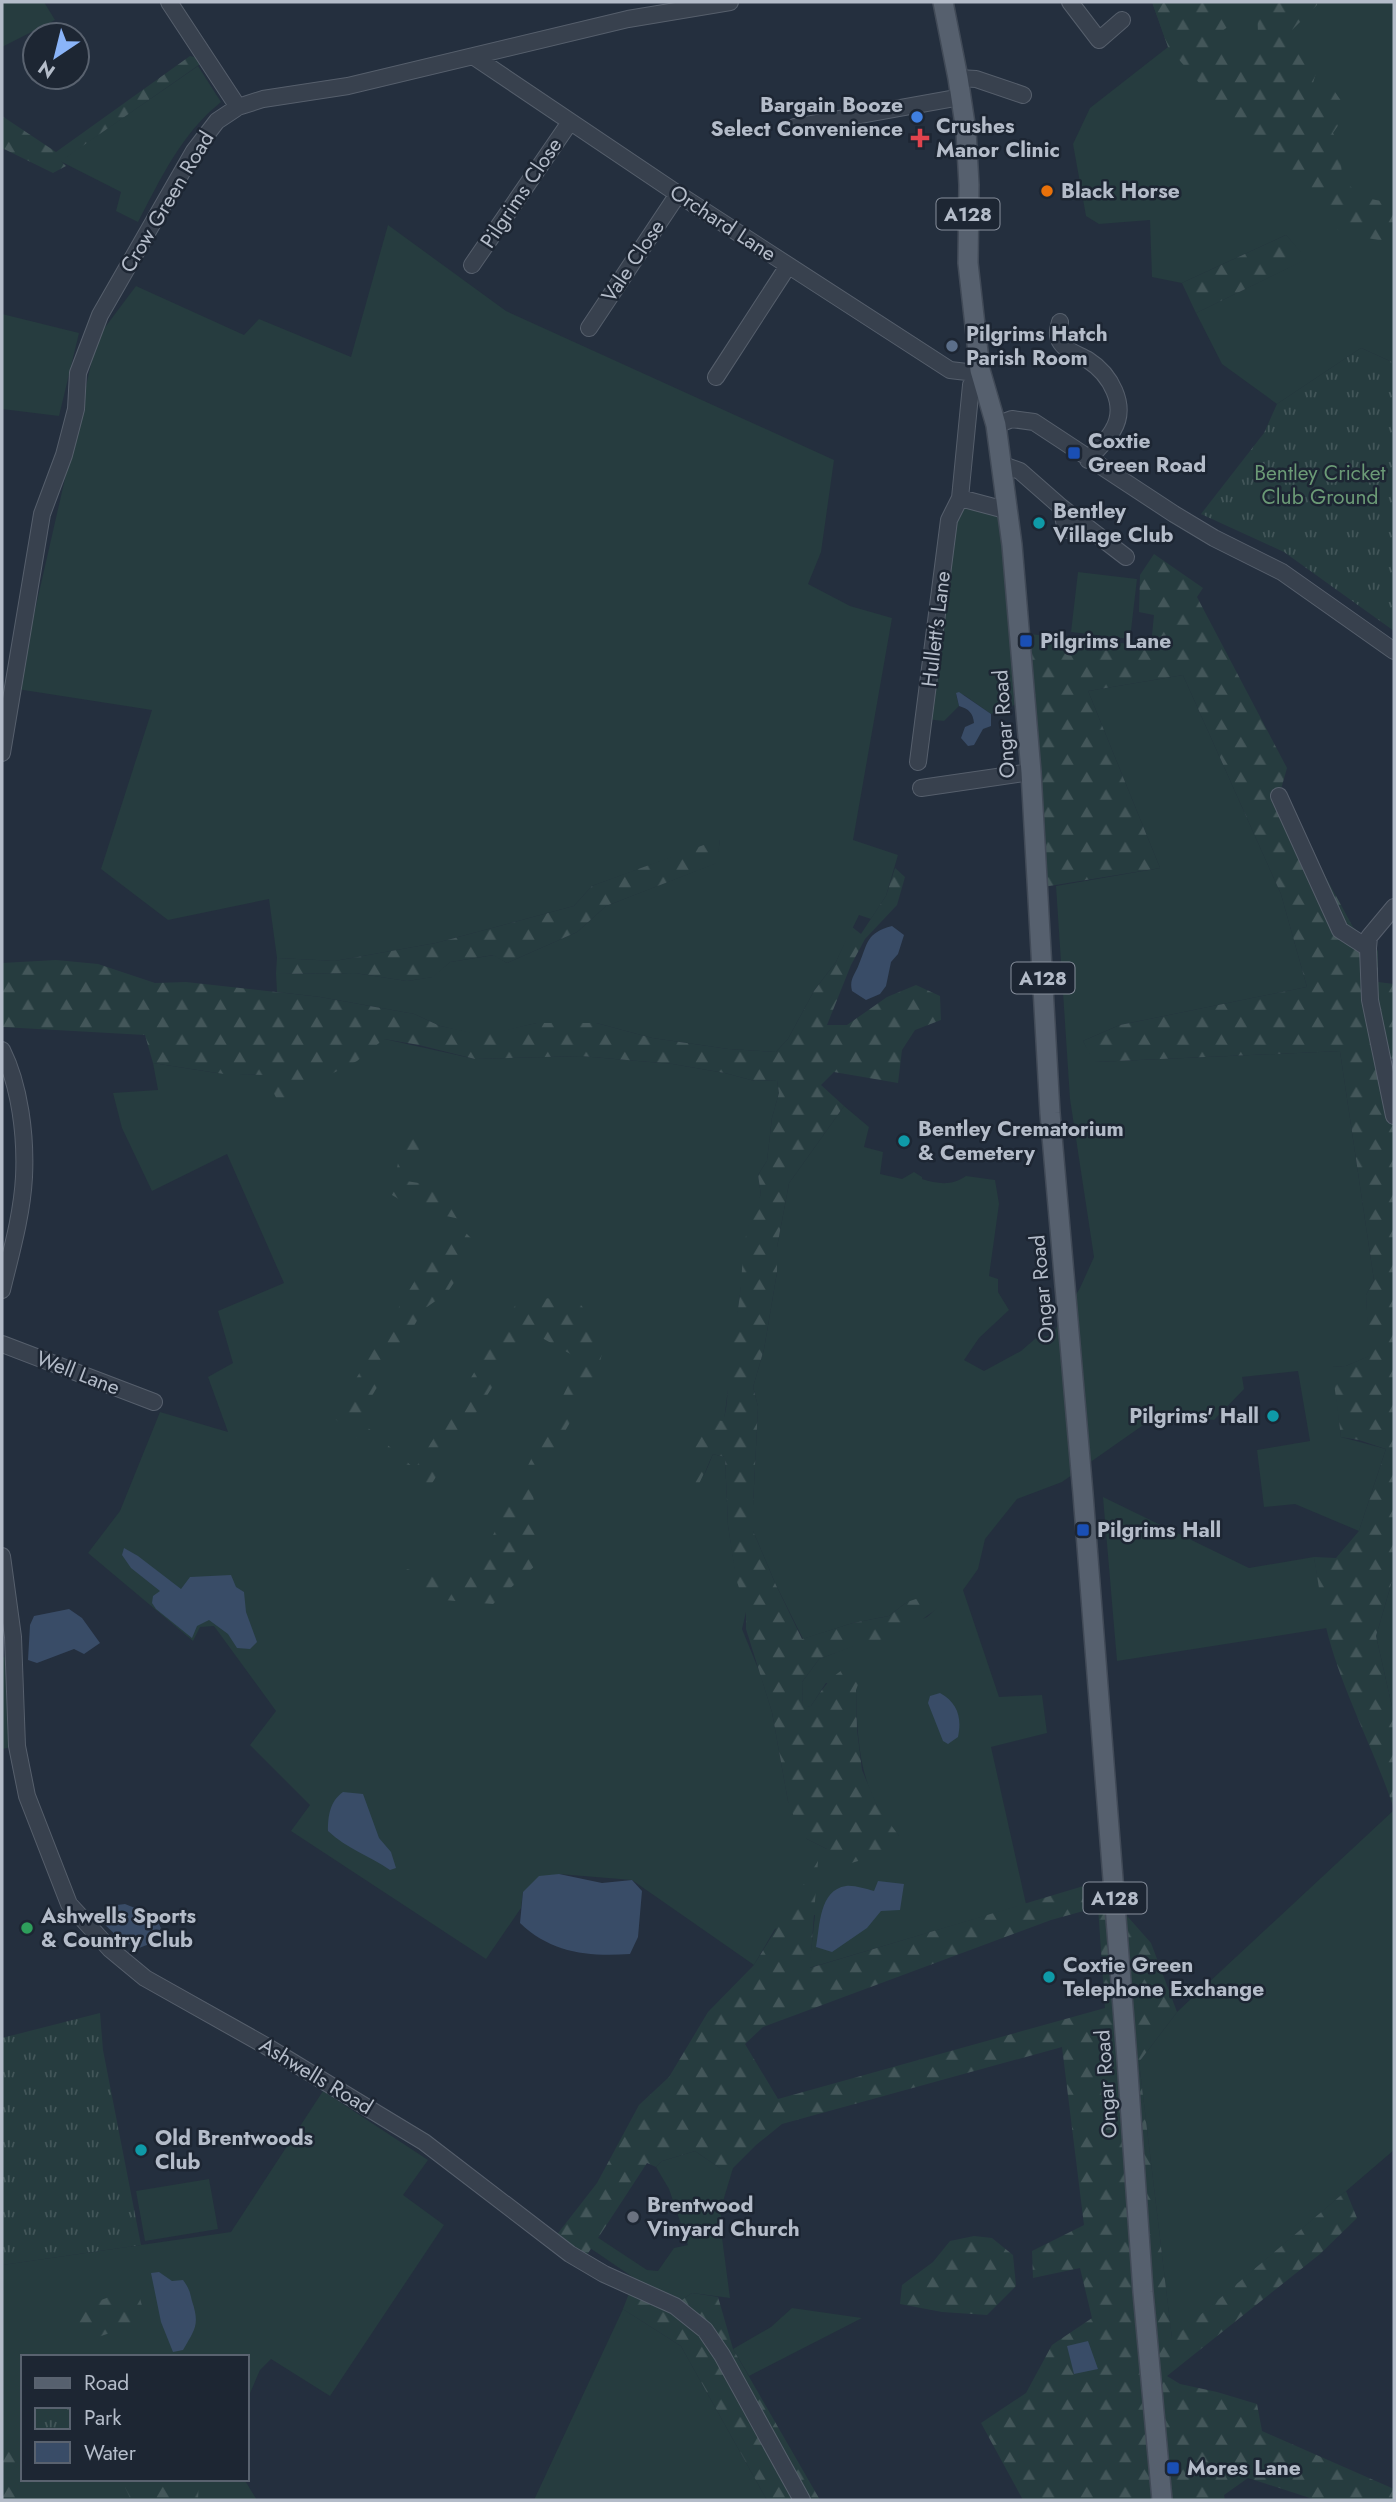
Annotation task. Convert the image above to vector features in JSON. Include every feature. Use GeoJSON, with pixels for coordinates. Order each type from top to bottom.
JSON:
{"type":"FeatureCollection","features":[{"type":"Feature","properties":{"kind":"main road","name":"Ongar Road"},"geometry":{"type":"LineString","coordinates":[[943,2],[960,87],[968,169],[968,263],[980,370],[996,425],[1009,511],[1031,772],[1050,1112],[1083,1494],[1143,2292],[1162,2500]]}},
{"type":"Feature","properties":{"kind":"street"},"geometry":{"type":"LineString","coordinates":[[169,2],[238,107]]}},
{"type":"Feature","properties":{"kind":"street","name":"Crow Green Road"},"geometry":{"type":"LineString","coordinates":[[2,753],[42,514],[64,455],[76,409],[78,373],[100,315],[194,150],[217,121],[238,107],[263,99],[348,86],[628,19],[730,2]]}},
{"type":"Feature","properties":{"kind":"street"},"geometry":{"type":"LineString","coordinates":[[1070,2],[1099,40],[1122,20]]}},
{"type":"Feature","properties":{"kind":"street","name":"Orchard Lane"},"geometry":{"type":"LineString","coordinates":[[473,56],[678,194],[950,370],[980,370]]}},
{"type":"Feature","properties":{"kind":"street"},"geometry":{"type":"LineString","coordinates":[[794,127],[960,87],[976,79],[1023,95]]}},
{"type":"Feature","properties":{"kind":"street","name":"Pilgrims Close"},"geometry":{"type":"LineString","coordinates":[[472,265],[570,122]]}},
{"type":"Feature","properties":{"kind":"street","name":"Vale Close"},"geometry":{"type":"LineString","coordinates":[[589,328],[678,194]]}},
{"type":"Feature","properties":{"kind":"street"},"geometry":{"type":"LineString","coordinates":[[716,377],[788,266]]}},
{"type":"Feature","properties":{"kind":"street"},"geometry":{"type":"LineString","coordinates":[[1060,322],[1057,332],[1061,343],[1102,372],[1113,386],[1118,403],[1118,419],[1112,431],[1088,460]]}},
{"type":"Feature","properties":{"kind":"street","name":"Hullett's Lane"},"geometry":{"type":"LineString","coordinates":[[918,762],[949,520],[960,498],[971,385],[980,370]]}},
{"type":"Feature","properties":{"kind":"street"},"geometry":{"type":"LineString","coordinates":[[996,425],[1012,419],[1034,422],[1088,460],[1214,538],[1282,572],[1394,651]]}},
{"type":"Feature","properties":{"kind":"street"},"geometry":{"type":"LineString","coordinates":[[1003,465],[1020,471],[1061,507],[1126,557]]}},
{"type":"Feature","properties":{"kind":"street"},"geometry":{"type":"LineString","coordinates":[[960,498],[1009,511]]}},
{"type":"Feature","properties":{"kind":"street"},"geometry":{"type":"LineString","coordinates":[[1061,507],[1066,530]]}},
{"type":"Feature","properties":{"kind":"street"},"geometry":{"type":"LineString","coordinates":[[921,788],[1031,772]]}},
{"type":"Feature","properties":{"kind":"street"},"geometry":{"type":"LineString","coordinates":[[1279,796],[1340,930],[1368,948]]}},
{"type":"Feature","properties":{"kind":"street"},"geometry":{"type":"LineString","coordinates":[[1394,907],[1369,937],[1368,948],[1370,1000],[1394,1116]]}},
{"type":"Feature","properties":{"kind":"street"},"geometry":{"type":"LineString","coordinates":[[2,1049],[10,1067],[21,1125],[24,1178],[2,1290]]}},
{"type":"Feature","properties":{"kind":"street","name":"Well Lane"},"geometry":{"type":"LineString","coordinates":[[2,1344],[154,1402]]}},
{"type":"Feature","properties":{"kind":"street","name":"Ashwells Road"},"geometry":{"type":"LineString","coordinates":[[2,1556],[13,1637],[17,1746],[27,1796],[69,1904],[110,1949],[145,1978],[256,2039],[424,2142],[570,2254],[604,2274],[676,2306],[705,2330],[722,2355],[802,2500]]}},
{"type":"Feature","properties":{"kind":"green space"},"geometry":{"type":"Polygon","coordinates":[[[2,2],[44,2],[55,20],[21,21],[21,37],[2,47],[2,2]]]}},
{"type":"Feature","properties":{"kind":"green space"},"geometry":{"type":"Polygon","coordinates":[[[1152,2],[1394,2],[1394,363],[1361,348],[1277,404],[1222,364],[1196,313],[1306,259],[1286,235],[1182,283],[1152,277],[1150,220],[1099,224],[1086,216],[1073,144],[1090,108],[1168,47],[1152,2]]]}},
{"type":"Feature","properties":{"kind":"green space"},"geometry":{"type":"Polygon","coordinates":[[[1152,2],[1220,2],[1233,23],[1218,34],[1242,59],[1258,34],[1257,2],[1317,2],[1283,39],[1291,56],[1306,46],[1319,63],[1313,83],[1316,103],[1335,92],[1348,111],[1333,133],[1340,146],[1342,178],[1361,197],[1381,201],[1394,193],[1394,243],[1341,233],[1233,122],[1168,47],[1152,2]]]}},
{"type":"Feature","properties":{"kind":"green space"},"geometry":{"type":"Polygon","coordinates":[[[190,56],[206,60],[61,161],[66,166],[53,173],[2,148],[2,116],[56,152],[190,56]]]}},
{"type":"Feature","properties":{"kind":"green space"},"geometry":{"type":"Polygon","coordinates":[[[198,66],[221,102],[183,142],[138,222],[116,211],[121,192],[60,161],[198,66]]]}},
{"type":"Feature","properties":{"kind":"green space"},"geometry":{"type":"Polygon","coordinates":[[[388,225],[506,311],[834,460],[821,552],[808,584],[850,606],[892,618],[853,840],[898,855],[886,896],[871,919],[859,915],[836,962],[814,991],[788,1039],[776,1052],[728,1049],[652,1038],[596,1023],[537,1023],[483,1036],[440,1026],[414,1014],[277,992],[276,974],[355,973],[407,981],[432,977],[450,962],[494,955],[507,963],[577,932],[606,906],[716,863],[720,840],[592,886],[574,906],[436,943],[335,961],[277,958],[269,899],[168,920],[101,869],[152,710],[17,689],[97,338],[136,286],[244,335],[259,319],[351,357],[388,225]]]}},
{"type":"Feature","properties":{"kind":"green space"},"geometry":{"type":"Polygon","coordinates":[[[1286,235],[1307,259],[1196,313],[1182,283],[1286,235]]]}},
{"type":"Feature","properties":{"kind":"green space"},"geometry":{"type":"Polygon","coordinates":[[[2,314],[79,333],[59,416],[2,409],[2,314]]]}},
{"type":"Feature","properties":{"kind":"green space","name":"Bentley Cricket Club Ground"},"geometry":{"type":"Polygon","coordinates":[[[1361,348],[1394,363],[1394,631],[1284,552],[1201,514],[1264,433],[1277,404],[1361,348]]]}},
{"type":"Feature","properties":{"kind":"green space"},"geometry":{"type":"Polygon","coordinates":[[[960,498],[1009,511],[1025,701],[991,714],[964,695],[956,694],[959,706],[944,721],[925,719],[960,498]]]}},
{"type":"Feature","properties":{"kind":"green space"},"geometry":{"type":"Polygon","coordinates":[[[1154,554],[1203,588],[1197,597],[1287,768],[1279,796],[1291,802],[1324,874],[1353,927],[1378,951],[1378,982],[1394,984],[1394,1059],[1382,1057],[1394,1116],[1394,1574],[1376,1636],[1394,1716],[1394,1809],[1332,1650],[1314,1557],[1336,1558],[1359,1531],[1386,1449],[1341,1437],[1332,1367],[1346,1366],[1369,1356],[1366,1295],[1374,1280],[1340,1051],[1094,1062],[1083,1041],[1120,1025],[1307,987],[1281,894],[1183,675],[1088,691],[1160,868],[1037,888],[1028,634],[1151,646],[1154,615],[1139,612],[1140,575],[1154,554]]]}},
{"type":"Feature","properties":{"kind":"green space"},"geometry":{"type":"Polygon","coordinates":[[[1078,572],[1137,579],[1130,639],[1071,632],[1078,572]]]}},
{"type":"Feature","properties":{"kind":"green space"},"geometry":{"type":"Polygon","coordinates":[[[1183,675],[1281,894],[1307,987],[1120,1025],[1083,1041],[1095,1062],[1340,1051],[1374,1280],[1366,1295],[1370,1356],[1346,1366],[1333,1367],[1341,1437],[1386,1449],[1359,1531],[1295,1504],[1264,1507],[1257,1450],[1310,1441],[1298,1371],[1242,1377],[1244,1389],[1214,1420],[1159,1414],[1062,1482],[1017,1499],[985,1539],[978,1569],[963,1590],[999,1697],[1042,1695],[1047,1733],[991,1747],[1026,1904],[809,1968],[815,1915],[775,1929],[754,1965],[632,1880],[559,1874],[523,1892],[521,1908],[486,1959],[291,1831],[310,1805],[250,1745],[276,1711],[214,1626],[200,1627],[193,1641],[88,1553],[120,1511],[160,1412],[228,1432],[208,1377],[233,1363],[218,1311],[284,1283],[227,1154],[152,1191],[122,1128],[113,1093],[158,1090],[153,1063],[217,1073],[264,1075],[380,1038],[475,1059],[581,1056],[673,1064],[755,1081],[777,1080],[779,1093],[772,1118],[767,1161],[758,1175],[761,1195],[749,1224],[724,1421],[703,1478],[713,1454],[725,1457],[728,1525],[735,1569],[747,1608],[742,1629],[772,1712],[788,1801],[807,1839],[827,1849],[899,1836],[878,1808],[865,1777],[858,1734],[856,1690],[826,1683],[811,1706],[803,1708],[802,1682],[819,1659],[927,1617],[942,1603],[907,1602],[889,1616],[853,1623],[803,1639],[753,1531],[758,1407],[753,1387],[764,1349],[777,1272],[777,1247],[789,1183],[844,1106],[869,1127],[864,1147],[883,1152],[880,1174],[902,1179],[914,1172],[922,1179],[939,1183],[950,1183],[966,1176],[995,1180],[999,1204],[989,1276],[998,1279],[998,1292],[1009,1310],[979,1338],[964,1360],[984,1371],[1021,1351],[1036,1338],[1052,1335],[1080,1288],[1094,1257],[1070,1099],[1056,886],[1160,868],[1088,691],[1183,675]]]}},
{"type":"Feature","properties":{"kind":"green space"},"geometry":{"type":"Polygon","coordinates":[[[720,839],[717,863],[606,906],[577,932],[507,963],[493,955],[450,962],[433,977],[407,981],[355,973],[276,974],[277,958],[335,961],[436,943],[574,906],[592,886],[720,839]]]}},
{"type":"Feature","properties":{"kind":"green space"},"geometry":{"type":"Polygon","coordinates":[[[895,868],[905,877],[897,905],[865,939],[851,965],[827,1025],[847,1025],[887,997],[916,985],[940,996],[941,1020],[915,1030],[902,1050],[898,1083],[834,1072],[821,1085],[844,1106],[789,1183],[777,1247],[777,1272],[764,1349],[753,1387],[758,1407],[753,1531],[802,1639],[853,1623],[889,1616],[907,1602],[931,1594],[943,1604],[901,1635],[854,1646],[819,1659],[802,1682],[803,1707],[811,1706],[833,1677],[847,1667],[866,1663],[856,1690],[862,1770],[877,1806],[899,1836],[895,1850],[838,1867],[827,1849],[807,1839],[798,1828],[788,1801],[772,1712],[746,1629],[746,1608],[736,1579],[728,1525],[725,1457],[713,1454],[697,1488],[689,1467],[697,1428],[702,1418],[723,1421],[725,1415],[729,1361],[746,1236],[749,1221],[761,1195],[758,1175],[767,1161],[772,1118],[779,1093],[777,1080],[755,1081],[673,1064],[581,1056],[475,1059],[384,1039],[357,1061],[278,1101],[264,1075],[224,1074],[153,1063],[145,1035],[2,1027],[2,963],[56,960],[98,964],[155,983],[186,982],[320,997],[414,1014],[440,1026],[483,1035],[537,1023],[596,1023],[652,1038],[728,1049],[776,1052],[788,1039],[814,991],[836,962],[852,927],[861,934],[886,896],[895,868]]]}},
{"type":"Feature","properties":{"kind":"green space"},"geometry":{"type":"Polygon","coordinates":[[[423,1129],[418,1156],[406,1181],[444,1187],[470,1207],[460,1219],[424,1210],[392,1195],[404,1131],[423,1129]]]}},
{"type":"Feature","properties":{"kind":"green space"},"geometry":{"type":"Polygon","coordinates":[[[463,1230],[472,1239],[461,1272],[447,1293],[424,1309],[358,1419],[415,1469],[521,1296],[578,1301],[606,1338],[596,1377],[533,1487],[537,1564],[493,1604],[419,1598],[401,1567],[425,1575],[473,1575],[581,1360],[528,1330],[424,1496],[333,1417],[425,1264],[463,1230]]]}},
{"type":"Feature","properties":{"kind":"green space"},"geometry":{"type":"Polygon","coordinates":[[[1103,1497],[1249,1568],[1314,1557],[1327,1628],[1117,1661],[1103,1497]]]}},
{"type":"Feature","properties":{"kind":"green space"},"geometry":{"type":"Polygon","coordinates":[[[1394,1574],[1394,1716],[1376,1636],[1394,1574]]]}},
{"type":"Feature","properties":{"kind":"green space"},"geometry":{"type":"Polygon","coordinates":[[[2,1657],[14,1658],[17,1746],[2,1749],[2,1657]]]}},
{"type":"Feature","properties":{"kind":"green space"},"geometry":{"type":"Polygon","coordinates":[[[1394,1810],[1394,2150],[1172,2340],[1139,2062],[1177,2012],[1394,1810]]]}},
{"type":"Feature","properties":{"kind":"green space"},"geometry":{"type":"Polygon","coordinates":[[[818,1861],[810,1968],[1097,1882],[1151,1943],[1177,2012],[1139,2062],[1172,2339],[1346,2191],[1357,2218],[1320,2254],[1167,2376],[1180,2384],[1257,2404],[1262,2431],[1394,2489],[1394,2500],[1316,2500],[1248,2478],[1224,2495],[1225,2500],[1023,2500],[981,2423],[1026,2393],[1052,2345],[1092,2318],[1080,2268],[1033,2278],[1032,2251],[1084,2225],[1062,2047],[782,2124],[733,2168],[720,2168],[695,2151],[662,2161],[656,2167],[647,2163],[583,2261],[552,2241],[597,2183],[639,2105],[669,2077],[708,2012],[754,1965],[818,1861]],[[1098,1907],[1051,1920],[763,2027],[745,2044],[778,2099],[1105,2008],[1098,1907]]]}},
{"type":"Feature","properties":{"kind":"green space"},"geometry":{"type":"Polygon","coordinates":[[[100,2013],[103,2050],[141,2245],[2,2265],[2,2038],[100,2013]]]}},
{"type":"Feature","properties":{"kind":"green space"},"geometry":{"type":"Polygon","coordinates":[[[323,2091],[428,2160],[403,2195],[444,2225],[330,2396],[271,2359],[260,2370],[248,2398],[248,2355],[21,2355],[21,2481],[245,2481],[257,2500],[2,2500],[2,2265],[231,2232],[323,2091]]]}},
{"type":"Feature","properties":{"kind":"green space"},"geometry":{"type":"Polygon","coordinates":[[[695,2151],[720,2168],[733,2168],[721,2208],[721,2230],[730,2298],[692,2293],[682,2300],[634,2278],[590,2248],[597,2237],[647,2270],[658,2271],[674,2248],[688,2245],[669,2189],[656,2167],[662,2161],[695,2151]]]}},
{"type":"Feature","properties":{"kind":"green space"},"geometry":{"type":"Polygon","coordinates":[[[209,2179],[218,2229],[145,2241],[136,2191],[209,2179]]]}},
{"type":"Feature","properties":{"kind":"green space"},"geometry":{"type":"Polygon","coordinates":[[[974,2236],[992,2238],[1013,2255],[1016,2286],[987,2315],[942,2312],[900,2304],[902,2285],[933,2262],[950,2241],[974,2236]]]}},
{"type":"Feature","properties":{"kind":"green space"},"geometry":{"type":"Polygon","coordinates":[[[635,2278],[682,2300],[692,2293],[718,2297],[733,2349],[820,2500],[767,2500],[681,2346],[623,2309],[635,2278]]]}},
{"type":"Feature","properties":{"kind":"green space"},"geometry":{"type":"Polygon","coordinates":[[[137,2287],[146,2321],[77,2344],[65,2313],[137,2287]]]}},
{"type":"Feature","properties":{"kind":"green space"},"geometry":{"type":"Polygon","coordinates":[[[792,2308],[862,2318],[749,2376],[733,2349],[771,2327],[792,2308]]]}},
{"type":"Feature","properties":{"kind":"green space"},"geometry":{"type":"Polygon","coordinates":[[[623,2309],[681,2346],[767,2500],[534,2500],[623,2309]]]}},
{"type":"Feature","properties":{"kind":"green space"},"geometry":{"type":"Polygon","coordinates":[[[2,2450],[21,2450],[21,2500],[2,2500],[2,2450]]]}},
{"type":"Feature","properties":{"kind":"green space"},"geometry":{"type":"Polygon","coordinates":[[[122,2481],[199,2481],[198,2500],[131,2500],[122,2481]]]}},
{"type":"Feature","properties":{"kind":"water"},"geometry":{"type":"Polygon","coordinates":[[[959,692],[991,714],[991,726],[983,729],[974,745],[968,746],[961,738],[965,727],[974,723],[970,712],[959,706],[956,693],[959,692]]]}},
{"type":"Feature","properties":{"kind":"water"},"geometry":{"type":"Polygon","coordinates":[[[892,926],[904,935],[898,954],[891,962],[886,986],[880,994],[866,1000],[852,991],[853,977],[869,940],[877,932],[892,926]]]}},
{"type":"Feature","properties":{"kind":"water"},"geometry":{"type":"Polygon","coordinates":[[[124,1548],[181,1589],[190,1577],[231,1575],[236,1587],[244,1592],[246,1612],[257,1642],[250,1649],[237,1648],[228,1634],[209,1620],[197,1626],[192,1638],[156,1609],[152,1603],[153,1596],[160,1591],[131,1568],[122,1555],[124,1548]]]}},
{"type":"Feature","properties":{"kind":"water"},"geometry":{"type":"Polygon","coordinates":[[[69,1609],[82,1618],[100,1643],[84,1654],[74,1649],[37,1663],[28,1660],[30,1625],[34,1616],[69,1609]]]}},
{"type":"Feature","properties":{"kind":"water"},"geometry":{"type":"Polygon","coordinates":[[[940,1693],[955,1706],[959,1717],[958,1737],[948,1744],[943,1741],[928,1703],[930,1696],[940,1693]]]}},
{"type":"Feature","properties":{"kind":"water"},"geometry":{"type":"Polygon","coordinates":[[[343,1792],[363,1794],[379,1838],[391,1852],[396,1868],[390,1870],[343,1843],[328,1831],[331,1809],[343,1792]]]}},
{"type":"Feature","properties":{"kind":"water"},"geometry":{"type":"Polygon","coordinates":[[[559,1874],[602,1883],[632,1880],[642,1891],[638,1937],[630,1954],[600,1955],[571,1951],[544,1941],[520,1923],[523,1892],[539,1876],[559,1874]]]}},
{"type":"Feature","properties":{"kind":"water"},"geometry":{"type":"Polygon","coordinates":[[[878,1881],[904,1884],[900,1910],[881,1911],[867,1928],[832,1952],[816,1947],[822,1910],[830,1894],[846,1886],[874,1891],[878,1881]]]}},
{"type":"Feature","properties":{"kind":"water"},"geometry":{"type":"Polygon","coordinates":[[[125,1904],[155,1916],[161,1928],[152,1943],[139,1948],[121,1940],[102,1922],[109,1906],[125,1904]]]}},
{"type":"Feature","properties":{"kind":"water"},"geometry":{"type":"Polygon","coordinates":[[[159,2272],[172,2281],[183,2280],[190,2293],[196,2322],[183,2350],[173,2352],[161,2322],[151,2273],[159,2272]]]}},
{"type":"Feature","properties":{"kind":"water"},"geometry":{"type":"Polygon","coordinates":[[[1088,2341],[1098,2369],[1074,2374],[1067,2346],[1088,2341]]]}},
{"type":"Feature","properties":{"kind":"place","name":"Bargain Booze Select Convenience"},"geometry":{"type":"Point","coordinates":[917,117]}},
{"type":"Feature","properties":{"kind":"place","name":"Crushes Manor Clinic"},"geometry":{"type":"Point","coordinates":[920,138]}},
{"type":"Feature","properties":{"kind":"place","name":"Black Horse"},"geometry":{"type":"Point","coordinates":[1047,191]}},
{"type":"Feature","properties":{"kind":"place","name":"Pilgrims Hatch Parish Room"},"geometry":{"type":"Point","coordinates":[952,346]}},
{"type":"Feature","properties":{"kind":"place","name":"Coxtie Green Road"},"geometry":{"type":"Point","coordinates":[1074,453]}},
{"type":"Feature","properties":{"kind":"place","name":"Bentley Village Club"},"geometry":{"type":"Point","coordinates":[1039,523]}},
{"type":"Feature","properties":{"kind":"place","name":"Pilgrims Lane"},"geometry":{"type":"Point","coordinates":[1026,641]}},
{"type":"Feature","properties":{"kind":"place","name":"Bentley Crematorium & Cemetery"},"geometry":{"type":"Point","coordinates":[904,1141]}},
{"type":"Feature","properties":{"kind":"place","name":"Pilgrims' Hall"},"geometry":{"type":"Point","coordinates":[1273,1416]}},
{"type":"Feature","properties":{"kind":"place","name":"Pilgrims Hall"},"geometry":{"type":"Point","coordinates":[1083,1530]}},
{"type":"Feature","properties":{"kind":"place","name":"Ashwells Sports & Country Club"},"geometry":{"type":"Point","coordinates":[27,1928]}},
{"type":"Feature","properties":{"kind":"place","name":"Coxtie Green Telephone Exchange"},"geometry":{"type":"Point","coordinates":[1049,1977]}},
{"type":"Feature","properties":{"kind":"place","name":"Old Brentwoods Club"},"geometry":{"type":"Point","coordinates":[141,2150]}},
{"type":"Feature","properties":{"kind":"place","name":"Brentwood Vinyard Church"},"geometry":{"type":"Point","coordinates":[633,2217]}},
{"type":"Feature","properties":{"kind":"place","name":"Mores Lane"},"geometry":{"type":"Point","coordinates":[1173,2468]}}]}
